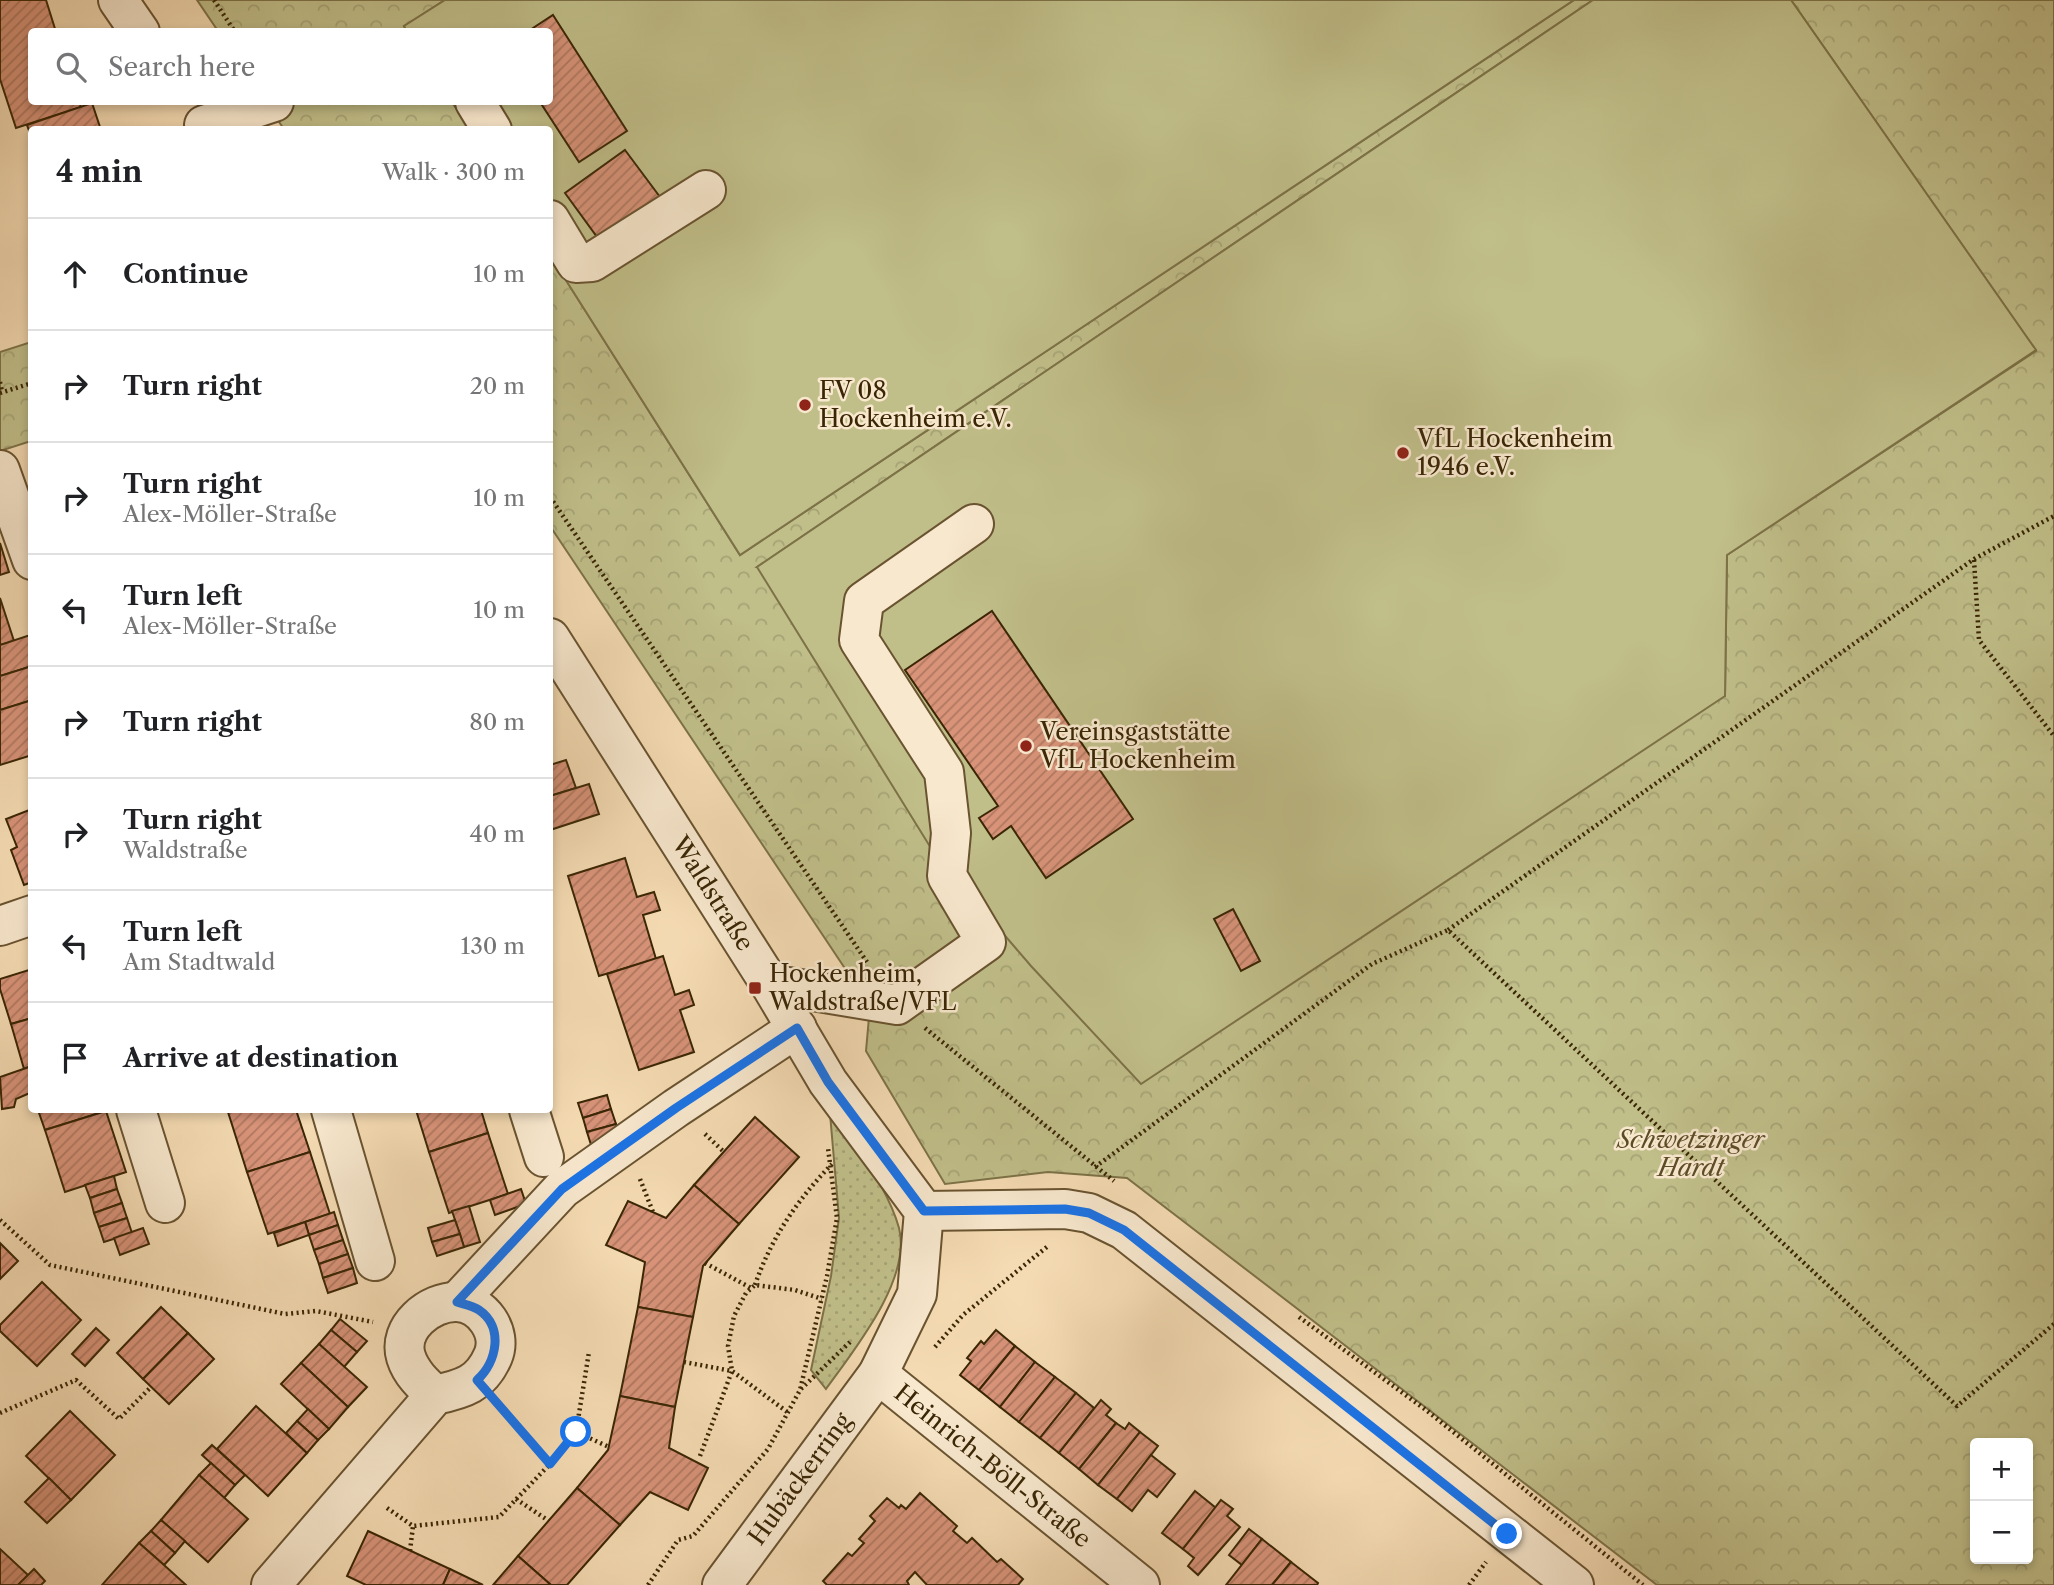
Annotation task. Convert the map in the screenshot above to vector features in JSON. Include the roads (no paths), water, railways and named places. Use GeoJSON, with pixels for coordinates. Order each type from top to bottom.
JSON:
{"type":"FeatureCollection","features":[{"type":"Feature","properties":{"kind":"street"},"geometry":{"type":"LineString","coordinates":[[118,0],[137,28]]}},
{"type":"Feature","properties":{"kind":"street"},"geometry":{"type":"LineString","coordinates":[[200,119],[261,105]]}},
{"type":"Feature","properties":{"kind":"street"},"geometry":{"type":"LineString","coordinates":[[477,105],[490,126]]}},
{"type":"Feature","properties":{"kind":"street"},"geometry":{"type":"LineString","coordinates":[[553,225],[576,263],[593,261],[706,190]]}},
{"type":"Feature","properties":{"kind":"street"},"geometry":{"type":"LineString","coordinates":[[0,470],[28,550]]}},
{"type":"Feature","properties":{"kind":"street"},"geometry":{"type":"LineString","coordinates":[[770,984],[897,1005],[986,942],[947,876],[951,833],[944,772],[859,640],[864,601],[974,524]]}},
{"type":"Feature","properties":{"kind":"street","name":"Waldstraße"},"geometry":{"type":"LineString","coordinates":[[553,649],[561,680],[770,984],[828,1082],[924,1211]]}},
{"type":"Feature","properties":{"kind":"street"},"geometry":{"type":"LineString","coordinates":[[0,926],[28,916]]}},
{"type":"Feature","properties":{"kind":"street"},"geometry":{"type":"LineString","coordinates":[[435,1395],[414,1374],[405,1354],[408,1327],[428,1310],[457,1302],[562,1189],[676,1108],[797,1028]]}},
{"type":"Feature","properties":{"kind":"street"},"geometry":{"type":"LineString","coordinates":[[137,1113],[165,1203]]}},
{"type":"Feature","properties":{"kind":"street"},"geometry":{"type":"LineString","coordinates":[[332,1113],[375,1261]]}},
{"type":"Feature","properties":{"kind":"street"},"geometry":{"type":"LineString","coordinates":[[530,1113],[544,1157]]}},
{"type":"Feature","properties":{"kind":"street"},"geometry":{"type":"LineString","coordinates":[[878,1374],[917,1294],[924,1211],[1065,1209],[1089,1213],[1124,1230],[1574,1585]]}},
{"type":"Feature","properties":{"kind":"street"},"geometry":{"type":"LineString","coordinates":[[271,1585],[435,1395],[466,1389],[486,1371],[495,1350],[493,1327],[479,1309],[457,1302]]}},
{"type":"Feature","properties":{"kind":"street","name":"Hubäckerring"},"geometry":{"type":"LineString","coordinates":[[722,1585],[878,1374]]}},
{"type":"Feature","properties":{"kind":"street","name":"Heinrich-Böll-Straße"},"geometry":{"type":"LineString","coordinates":[[878,1374],[1140,1585]]}},
{"type":"Feature","properties":{"kind":"place","name":"FV 08 Hockenheim e.V."},"geometry":{"type":"Point","coordinates":[805,405]}},
{"type":"Feature","properties":{"kind":"place","name":"VfL Hockenheim 1946 e.V."},"geometry":{"type":"Point","coordinates":[1403,453]}},
{"type":"Feature","properties":{"kind":"place","name":"Vereinsgaststätte VfL Hockenheim"},"geometry":{"type":"Point","coordinates":[1026,746]}},
{"type":"Feature","properties":{"kind":"place","name":"Hockenheim, Waldstraße/VFL"},"geometry":{"type":"Point","coordinates":[755,988]}},
{"type":"Feature","properties":{"kind":"park label","name":"Schwetzinger Hardt"},"geometry":{"type":"Point","coordinates":[1691,1154]}}]}
